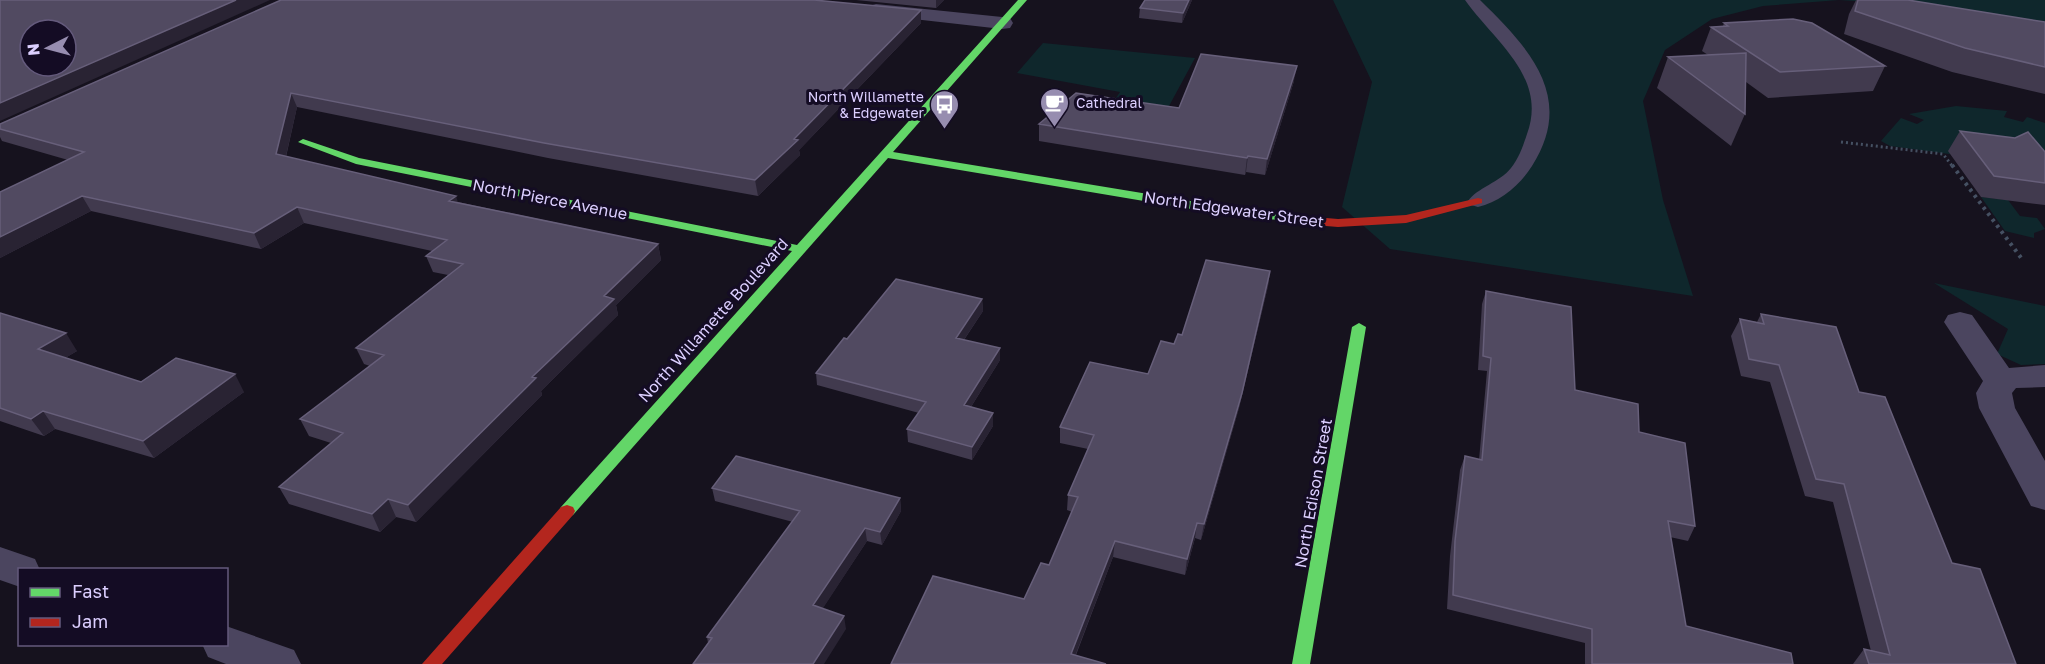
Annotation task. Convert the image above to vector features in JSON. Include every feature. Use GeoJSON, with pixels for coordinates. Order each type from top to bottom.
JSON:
{"type":"FeatureCollection","features":[{"type":"Feature","properties":{"kind":"street","name":"North Willamette Boulevard"},"geometry":{"type":"LineString","coordinates":[[430,664],[1023,0]]}},
{"type":"Feature","properties":{"kind":"street"},"geometry":{"type":"LineString","coordinates":[[852,8],[1002,23]]}},
{"type":"Feature","properties":{"kind":"street","name":"North Pierce Avenue"},"geometry":{"type":"LineString","coordinates":[[303,142],[356,161],[799,249]]}},
{"type":"Feature","properties":{"kind":"street","name":"North Edgewater Street"},"geometry":{"type":"LineString","coordinates":[[885,154],[1239,213],[1308,221],[1406,219],[1478,201]]}},
{"type":"Feature","properties":{"kind":"street"},"geometry":{"type":"LineString","coordinates":[[1960,322],[2001,381]]}},
{"type":"Feature","properties":{"kind":"street","name":"North Edison Street"},"geometry":{"type":"LineString","coordinates":[[1300,664],[1359,327]]}},
{"type":"Feature","properties":{"kind":"street"},"geometry":{"type":"LineString","coordinates":[[2045,376],[2016,377],[2001,381],[1994,393],[1997,408],[2045,496]]}},
{"type":"Feature","properties":{"kind":"street"},"geometry":{"type":"LineString","coordinates":[[0,564],[18,570]]}},
{"type":"Feature","properties":{"kind":"street"},"geometry":{"type":"LineString","coordinates":[[227,646],[278,664]]}},
{"type":"Feature","properties":{"kind":"lane","name":"North Edgewater Street"},"geometry":{"type":"LineString","coordinates":[[1472,0],[1492,20],[1522,60],[1535,83],[1542,109],[1537,137],[1523,168],[1504,188],[1478,201]]}},
{"type":"Feature","properties":{"kind":"path"},"geometry":{"type":"LineString","coordinates":[[1841,142],[1943,154],[2022,259]]}},
{"type":"Feature","properties":{"kind":"green space"},"geometry":{"type":"Polygon","coordinates":[[[1333,0],[1839,0],[1763,6],[1712,19],[1665,50],[1643,101],[1663,200],[1693,296],[1390,249],[1342,207],[1372,82],[1333,0]]]}},
{"type":"Feature","properties":{"kind":"green space"},"geometry":{"type":"Polygon","coordinates":[[[1839,0],[2045,0],[2045,29],[1928,6],[1839,0]]]}},
{"type":"Feature","properties":{"kind":"green space"},"geometry":{"type":"Polygon","coordinates":[[[1043,43],[1195,58],[1162,119],[1107,111],[1120,92],[1017,73],[1043,43]]]}},
{"type":"Feature","properties":{"kind":"green space"},"geometry":{"type":"Polygon","coordinates":[[[1956,106],[2007,111],[2004,117],[2023,122],[2027,117],[2045,123],[2045,167],[1890,146],[1881,141],[1901,118],[1917,124],[1924,120],[1909,114],[1956,106]]]}},
{"type":"Feature","properties":{"kind":"green space"},"geometry":{"type":"Polygon","coordinates":[[[1981,197],[2008,200],[2020,216],[2037,218],[2045,229],[2034,233],[2034,238],[2005,231],[1981,197]]]}},
{"type":"Feature","properties":{"kind":"green space"},"geometry":{"type":"Polygon","coordinates":[[[1934,283],[2045,306],[2045,364],[2021,365],[1997,354],[2008,329],[1934,283]]]}},
{"type":"Feature","properties":{"kind":"building"},"geometry":{"type":"Polygon","coordinates":[[[0,0],[236,0],[78,69],[78,18],[18,18],[18,78],[57,78],[0,103],[0,0]]]}},
{"type":"Feature","properties":{"kind":"building"},"geometry":{"type":"Polygon","coordinates":[[[281,0],[814,0],[921,10],[794,139],[798,140],[755,180],[544,143],[291,93],[276,154],[456,196],[449,201],[658,244],[604,296],[614,299],[532,377],[536,378],[408,505],[388,499],[372,514],[279,487],[343,433],[300,419],[384,355],[356,348],[463,264],[426,256],[447,240],[297,207],[254,233],[82,196],[0,237],[0,192],[84,152],[0,129],[0,124],[281,0]]]}},
{"type":"Feature","properties":{"kind":"building"},"geometry":{"type":"Polygon","coordinates":[[[1145,0],[1189,0],[1183,13],[1140,8],[1145,0]]]}},
{"type":"Feature","properties":{"kind":"building"},"geometry":{"type":"Polygon","coordinates":[[[1858,0],[1908,0],[2045,22],[2045,67],[1965,48],[1855,11],[1858,0]]]}},
{"type":"Feature","properties":{"kind":"building"},"geometry":{"type":"Polygon","coordinates":[[[1793,19],[1812,23],[1885,66],[1780,72],[1711,27],[1728,26],[1724,23],[1793,19]]]}},
{"type":"Feature","properties":{"kind":"building"},"geometry":{"type":"Polygon","coordinates":[[[1746,53],[1745,114],[1668,57],[1746,53]]]}},
{"type":"Feature","properties":{"kind":"building"},"geometry":{"type":"Polygon","coordinates":[[[1201,54],[1297,66],[1267,159],[1248,156],[1247,158],[1039,124],[1076,93],[1179,108],[1201,54]]]}},
{"type":"Feature","properties":{"kind":"building"},"geometry":{"type":"Polygon","coordinates":[[[1960,131],[2015,138],[2028,132],[2045,152],[2045,183],[1994,176],[1960,131]]]}},
{"type":"Feature","properties":{"kind":"building"},"geometry":{"type":"Polygon","coordinates":[[[1206,260],[1270,271],[1242,393],[1204,524],[1197,523],[1187,559],[1115,541],[1071,654],[1106,664],[891,664],[933,576],[1024,599],[1041,563],[1049,565],[1078,497],[1068,495],[1094,435],[1060,427],[1090,362],[1148,374],[1161,341],[1174,344],[1178,334],[1182,335],[1206,260]]]}},
{"type":"Feature","properties":{"kind":"building"},"geometry":{"type":"Polygon","coordinates":[[[896,279],[982,299],[956,338],[1000,348],[964,405],[993,413],[972,447],[907,429],[926,402],[816,373],[896,279]]]}},
{"type":"Feature","properties":{"kind":"building"},"geometry":{"type":"Polygon","coordinates":[[[1486,291],[1571,307],[1575,390],[1638,404],[1639,432],[1685,443],[1695,526],[1668,521],[1686,626],[1791,653],[1793,664],[1592,664],[1592,629],[1453,595],[1455,541],[1465,456],[1482,460],[1491,358],[1483,356],[1486,291]]]}},
{"type":"Feature","properties":{"kind":"building"},"geometry":{"type":"Polygon","coordinates":[[[0,313],[66,333],[38,349],[141,382],[176,358],[235,374],[143,441],[43,411],[31,419],[0,408],[0,313]]]}},
{"type":"Feature","properties":{"kind":"building"},"geometry":{"type":"Polygon","coordinates":[[[1761,314],[1836,327],[1859,392],[1885,397],[1952,563],[1980,569],[2016,664],[1869,664],[1864,649],[1890,655],[1844,484],[1816,479],[1779,365],[1749,359],[1740,319],[1764,324],[1761,314]]]}},
{"type":"Feature","properties":{"kind":"building"},"geometry":{"type":"Polygon","coordinates":[[[736,456],[900,498],[880,532],[865,528],[813,605],[844,616],[813,664],[693,664],[712,638],[707,637],[800,511],[712,488],[736,456]]]}},
{"type":"Feature","properties":{"kind":"traffic: fast"},"geometry":{"type":"LineString","coordinates":[[567,511],[1023,0]]}},
{"type":"Feature","properties":{"kind":"traffic: fast"},"geometry":{"type":"LineString","coordinates":[[303,142],[356,161],[799,249]]}},
{"type":"Feature","properties":{"kind":"traffic: fast"},"geometry":{"type":"LineString","coordinates":[[885,154],[1239,213],[1290,219]]}},
{"type":"Feature","properties":{"kind":"traffic: fast"},"geometry":{"type":"LineString","coordinates":[[1301,664],[1359,327]]}},
{"type":"Feature","properties":{"kind":"traffic: jam"},"geometry":{"type":"LineString","coordinates":[[1290,219],[1338,223],[1406,219],[1478,201]]}},
{"type":"Feature","properties":{"kind":"traffic: jam"},"geometry":{"type":"LineString","coordinates":[[431,664],[567,511]]}},
{"type":"Feature","properties":{"kind":"place","name":"Cathedral"},"geometry":{"type":"Point","coordinates":[1055,128]}},
{"type":"Feature","properties":{"kind":"place","name":"North Willamette & Edgewater"},"geometry":{"type":"Point","coordinates":[945,130]}}]}
